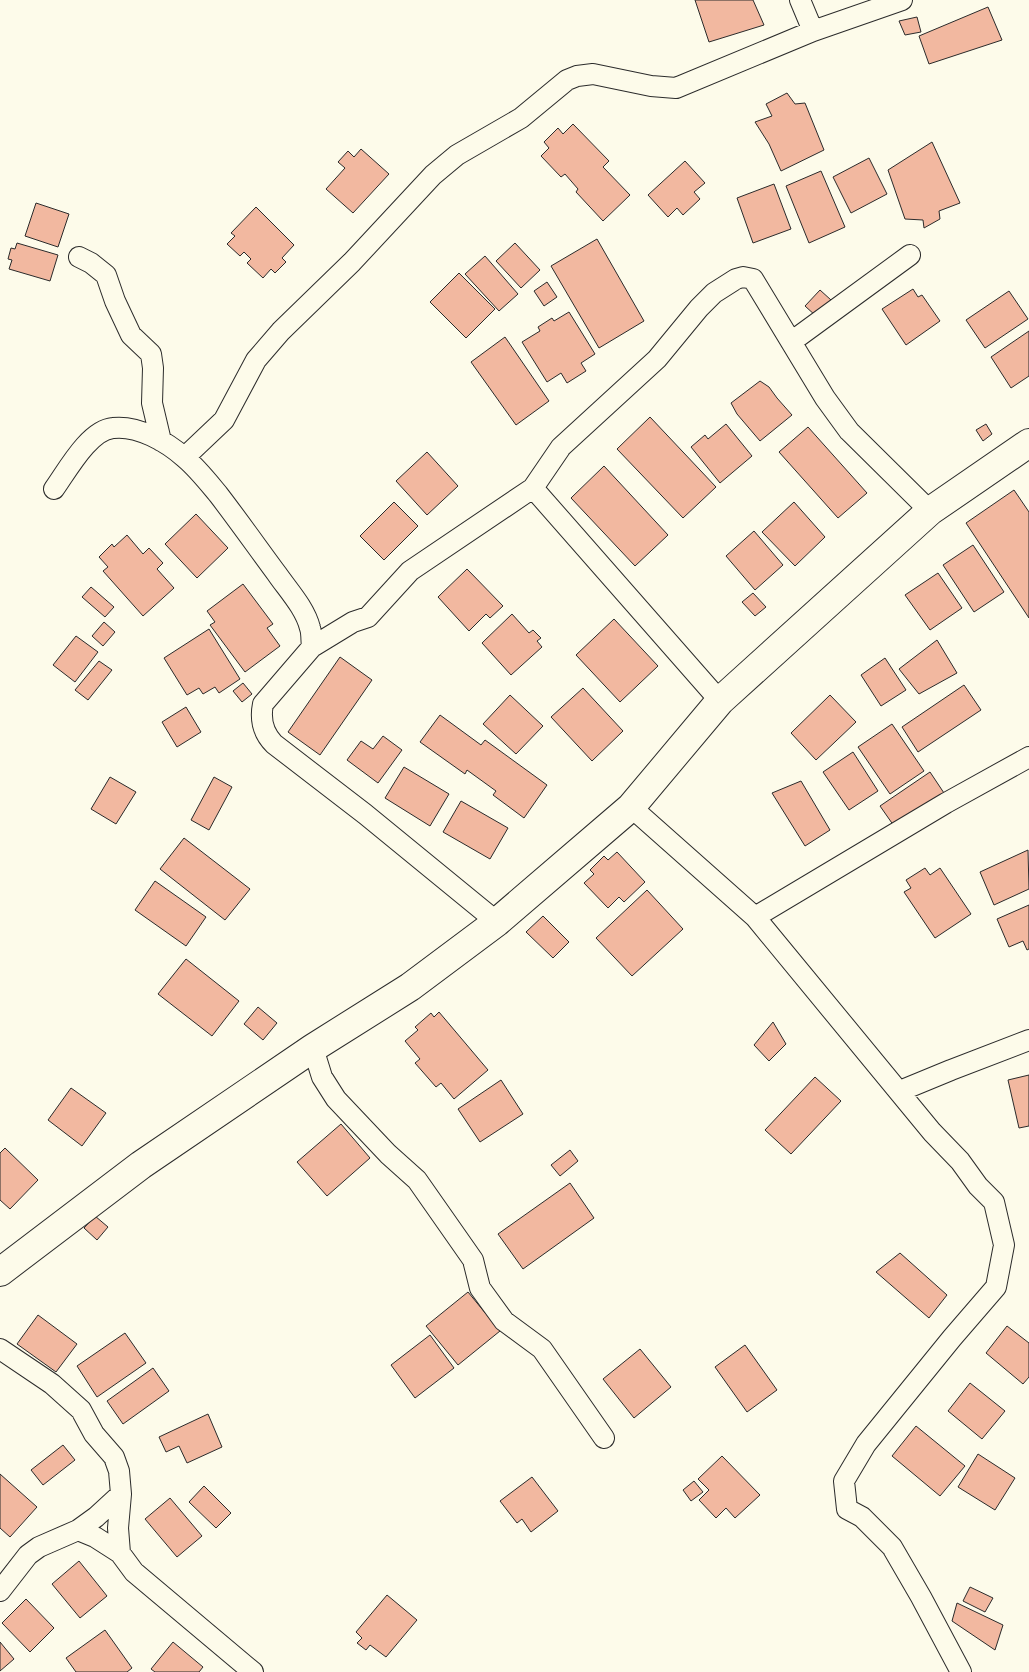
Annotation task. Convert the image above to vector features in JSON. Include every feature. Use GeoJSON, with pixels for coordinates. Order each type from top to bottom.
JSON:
{"type":"FeatureCollection","features":[{"type":"Feature","properties":{"kind":"street"},"geometry":{"type":"LineString","coordinates":[[800,0],[813,31]]}},
{"type":"Feature","properties":{"kind":"street"},"geometry":{"type":"LineString","coordinates":[[185,457],[224,420],[256,360],[281,331],[352,262],[433,175],[457,155],[521,118],[567,80],[577,76],[593,74],[651,86],[676,88],[813,31],[902,0]]}},
{"type":"Feature","properties":{"kind":"street"},"geometry":{"type":"LineString","coordinates":[[792,342],[910,255]]}},
{"type":"Feature","properties":{"kind":"street"},"geometry":{"type":"LineString","coordinates":[[79,257],[91,263],[106,275],[115,301],[131,335],[151,354],[153,368],[152,403],[160,441]]}},
{"type":"Feature","properties":{"kind":"street"},"geometry":{"type":"LineString","coordinates":[[497,922],[267,737],[261,714],[263,704],[312,647],[353,622],[368,617],[410,571],[534,488],[561,447],[657,359],[699,308],[714,293],[736,279],[743,277],[753,279],[825,398],[849,431],[930,511]]}},
{"type":"Feature","properties":{"kind":"street"},"geometry":{"type":"LineString","coordinates":[[54,489],[87,443],[101,432],[112,428],[128,428],[160,441],[185,457],[241,523],[299,605],[310,629],[312,647]]}},
{"type":"Feature","properties":{"kind":"street"},"geometry":{"type":"LineString","coordinates":[[0,1272],[141,1165],[313,1048],[410,987],[497,922],[631,807],[720,701],[930,511],[1029,443]]}},
{"type":"Feature","properties":{"kind":"street"},"geometry":{"type":"LineString","coordinates":[[534,488],[720,701]]}},
{"type":"Feature","properties":{"kind":"street"},"geometry":{"type":"LineString","coordinates":[[755,917],[946,803],[1029,757]]}},
{"type":"Feature","properties":{"kind":"street"},"geometry":{"type":"LineString","coordinates":[[631,807],[755,917],[932,1132],[960,1161],[978,1186],[994,1202],[1004,1245],[996,1287],[866,1444],[844,1480],[847,1510],[862,1518],[892,1547],[961,1672]]}},
{"type":"Feature","properties":{"kind":"street"},"geometry":{"type":"LineString","coordinates":[[900,1092],[1029,1040]]}},
{"type":"Feature","properties":{"kind":"street"},"geometry":{"type":"LineString","coordinates":[[313,1048],[322,1077],[336,1098],[388,1154],[417,1180],[473,1260],[480,1288],[504,1321],[542,1349],[604,1438]]}},
{"type":"Feature","properties":{"kind":"street"},"geometry":{"type":"LineString","coordinates":[[0,1349],[52,1384],[81,1410],[94,1434],[114,1457],[119,1471],[121,1494],[118,1528],[120,1553]]}},
{"type":"Feature","properties":{"kind":"street"},"geometry":{"type":"LineString","coordinates":[[0,1591],[28,1555],[39,1547],[78,1530],[96,1517],[121,1494]]}},
{"type":"Feature","properties":{"kind":"street"},"geometry":{"type":"LineString","coordinates":[[78,1530],[94,1536],[120,1553],[134,1572],[253,1672]]}},
{"type":"Feature","properties":{"kind":"building"},"geometry":{"type":"Polygon","coordinates":[[[695,0],[753,0],[764,25],[709,42],[695,0]]]}},
{"type":"Feature","properties":{"kind":"building"},"geometry":{"type":"Polygon","coordinates":[[[988,7],[1002,40],[929,64],[919,36],[988,7]]]}},
{"type":"Feature","properties":{"kind":"building"},"geometry":{"type":"Polygon","coordinates":[[[917,17],[921,32],[905,35],[899,21],[917,17]]]}},
{"type":"Feature","properties":{"kind":"building"},"geometry":{"type":"Polygon","coordinates":[[[787,93],[795,104],[805,103],[824,150],[781,171],[769,144],[755,122],[772,116],[766,104],[787,93]]]}},
{"type":"Feature","properties":{"kind":"building"},"geometry":{"type":"Polygon","coordinates":[[[573,124],[609,161],[603,167],[630,195],[603,221],[576,192],[578,189],[565,174],[561,177],[541,156],[549,148],[544,142],[558,128],[563,134],[573,124]]]}},
{"type":"Feature","properties":{"kind":"building"},"geometry":{"type":"Polygon","coordinates":[[[932,142],[960,203],[939,211],[940,219],[924,228],[923,220],[905,219],[888,170],[932,142]]]}},
{"type":"Feature","properties":{"kind":"building"},"geometry":{"type":"Polygon","coordinates":[[[361,149],[389,174],[353,213],[326,189],[345,168],[338,162],[348,151],[354,157],[361,149]]]}},
{"type":"Feature","properties":{"kind":"building"},"geometry":{"type":"Polygon","coordinates":[[[869,158],[887,194],[851,213],[833,177],[869,158]]]}},
{"type":"Feature","properties":{"kind":"building"},"geometry":{"type":"Polygon","coordinates":[[[685,161],[705,183],[694,192],[700,199],[683,215],[677,208],[668,217],[648,195],[685,161]]]}},
{"type":"Feature","properties":{"kind":"building"},"geometry":{"type":"Polygon","coordinates":[[[821,171],[845,227],[809,243],[786,186],[821,171]]]}},
{"type":"Feature","properties":{"kind":"building"},"geometry":{"type":"Polygon","coordinates":[[[774,184],[791,229],[753,243],[737,198],[774,184]]]}},
{"type":"Feature","properties":{"kind":"building"},"geometry":{"type":"Polygon","coordinates":[[[36,203],[69,214],[58,247],[25,236],[36,203]]]}},
{"type":"Feature","properties":{"kind":"building"},"geometry":{"type":"Polygon","coordinates":[[[256,207],[294,245],[282,258],[286,262],[275,273],[271,269],[263,278],[247,263],[251,259],[244,252],[240,256],[227,244],[235,236],[231,233],[256,207]]]}},
{"type":"Feature","properties":{"kind":"building"},"geometry":{"type":"Polygon","coordinates":[[[597,239],[644,321],[599,348],[551,266],[597,239]]]}},
{"type":"Feature","properties":{"kind":"building"},"geometry":{"type":"Polygon","coordinates":[[[17,243],[58,255],[50,281],[9,269],[12,260],[8,259],[11,248],[15,249],[17,243]]]}},
{"type":"Feature","properties":{"kind":"building"},"geometry":{"type":"Polygon","coordinates":[[[515,243],[540,270],[521,288],[496,261],[515,243]]]}},
{"type":"Feature","properties":{"kind":"building"},"geometry":{"type":"Polygon","coordinates":[[[485,256],[518,294],[499,311],[465,274],[485,256]]]}},
{"type":"Feature","properties":{"kind":"building"},"geometry":{"type":"Polygon","coordinates":[[[459,273],[495,309],[466,338],[430,302],[459,273]]]}},
{"type":"Feature","properties":{"kind":"building"},"geometry":{"type":"Polygon","coordinates":[[[547,282],[557,297],[544,306],[534,291],[547,282]]]}},
{"type":"Feature","properties":{"kind":"building"},"geometry":{"type":"Polygon","coordinates":[[[913,289],[918,297],[922,295],[940,321],[906,345],[882,309],[913,289]]]}},
{"type":"Feature","properties":{"kind":"building"},"geometry":{"type":"Polygon","coordinates":[[[820,290],[831,300],[816,316],[805,306],[820,290]]]}},
{"type":"Feature","properties":{"kind":"building"},"geometry":{"type":"Polygon","coordinates":[[[1009,291],[1028,319],[985,348],[966,320],[1009,291]]]}},
{"type":"Feature","properties":{"kind":"building"},"geometry":{"type":"Polygon","coordinates":[[[569,312],[595,354],[581,363],[586,371],[567,383],[561,373],[547,382],[522,342],[540,331],[538,327],[552,318],[554,321],[569,312]]]}},
{"type":"Feature","properties":{"kind":"building"},"geometry":{"type":"Polygon","coordinates":[[[1029,331],[1029,376],[1011,388],[991,357],[1029,331]]]}},
{"type":"Feature","properties":{"kind":"building"},"geometry":{"type":"Polygon","coordinates":[[[505,337],[549,401],[516,425],[471,362],[505,337]]]}},
{"type":"Feature","properties":{"kind":"building"},"geometry":{"type":"Polygon","coordinates":[[[760,381],[769,387],[792,415],[760,441],[737,414],[731,403],[760,381]]]}},
{"type":"Feature","properties":{"kind":"building"},"geometry":{"type":"Polygon","coordinates":[[[650,417],[716,487],[683,518],[617,449],[650,417]]]}},
{"type":"Feature","properties":{"kind":"building"},"geometry":{"type":"Polygon","coordinates":[[[726,424],[752,456],[720,483],[691,447],[705,435],[708,439],[726,424]]]}},
{"type":"Feature","properties":{"kind":"building"},"geometry":{"type":"Polygon","coordinates":[[[986,424],[992,434],[983,441],[976,430],[986,424]]]}},
{"type":"Feature","properties":{"kind":"building"},"geometry":{"type":"Polygon","coordinates":[[[808,427],[867,493],[838,518],[779,452],[808,427]]]}},
{"type":"Feature","properties":{"kind":"building"},"geometry":{"type":"Polygon","coordinates":[[[427,452],[458,486],[427,515],[396,481],[427,452]]]}},
{"type":"Feature","properties":{"kind":"building"},"geometry":{"type":"Polygon","coordinates":[[[604,466],[668,535],[635,566],[571,498],[604,466]]]}},
{"type":"Feature","properties":{"kind":"building"},"geometry":{"type":"Polygon","coordinates":[[[1014,490],[1029,512],[1029,618],[966,523],[1014,490]]]}},
{"type":"Feature","properties":{"kind":"building"},"geometry":{"type":"Polygon","coordinates":[[[394,502],[418,526],[384,560],[360,536],[394,502]]]}},
{"type":"Feature","properties":{"kind":"building"},"geometry":{"type":"Polygon","coordinates":[[[794,502],[825,537],[795,566],[762,532],[794,502]]]}},
{"type":"Feature","properties":{"kind":"building"},"geometry":{"type":"Polygon","coordinates":[[[196,514],[228,548],[197,578],[165,544],[196,514]]]}},
{"type":"Feature","properties":{"kind":"building"},"geometry":{"type":"Polygon","coordinates":[[[754,531],[783,565],[755,590],[726,556],[754,531]]]}},
{"type":"Feature","properties":{"kind":"building"},"geometry":{"type":"Polygon","coordinates":[[[127,535],[143,554],[149,548],[163,563],[157,569],[174,588],[143,616],[103,571],[108,567],[99,557],[112,544],[114,547],[127,535]]]}},
{"type":"Feature","properties":{"kind":"building"},"geometry":{"type":"Polygon","coordinates":[[[973,545],[1004,592],[974,612],[943,565],[973,545]]]}},
{"type":"Feature","properties":{"kind":"building"},"geometry":{"type":"Polygon","coordinates":[[[467,569],[503,606],[490,618],[486,614],[469,631],[438,597],[467,569]]]}},
{"type":"Feature","properties":{"kind":"building"},"geometry":{"type":"Polygon","coordinates":[[[938,573],[962,608],[930,630],[905,595],[938,573]]]}},
{"type":"Feature","properties":{"kind":"building"},"geometry":{"type":"Polygon","coordinates":[[[243,584],[273,624],[267,628],[280,646],[245,672],[210,625],[215,622],[207,611],[243,584]]]}},
{"type":"Feature","properties":{"kind":"building"},"geometry":{"type":"Polygon","coordinates":[[[91,587],[114,607],[105,617],[82,597],[91,587]]]}},
{"type":"Feature","properties":{"kind":"building"},"geometry":{"type":"Polygon","coordinates":[[[753,593],[766,607],[755,616],[742,602],[753,593]]]}},
{"type":"Feature","properties":{"kind":"building"},"geometry":{"type":"Polygon","coordinates":[[[512,614],[529,633],[533,630],[541,638],[537,641],[542,647],[511,675],[482,643],[512,614]]]}},
{"type":"Feature","properties":{"kind":"building"},"geometry":{"type":"Polygon","coordinates":[[[614,619],[658,666],[620,702],[576,655],[614,619]]]}},
{"type":"Feature","properties":{"kind":"building"},"geometry":{"type":"Polygon","coordinates":[[[104,622],[115,632],[103,646],[92,636],[104,622]]]}},
{"type":"Feature","properties":{"kind":"building"},"geometry":{"type":"Polygon","coordinates":[[[209,629],[240,679],[219,693],[215,687],[203,694],[199,688],[187,695],[164,658],[209,629]]]}},
{"type":"Feature","properties":{"kind":"building"},"geometry":{"type":"Polygon","coordinates":[[[76,636],[98,652],[75,682],[53,665],[76,636]]]}},
{"type":"Feature","properties":{"kind":"building"},"geometry":{"type":"Polygon","coordinates":[[[937,640],[957,673],[919,694],[899,669],[937,640]]]}},
{"type":"Feature","properties":{"kind":"building"},"geometry":{"type":"Polygon","coordinates":[[[340,657],[372,680],[320,755],[288,732],[340,657]]]}},
{"type":"Feature","properties":{"kind":"building"},"geometry":{"type":"Polygon","coordinates":[[[885,658],[906,690],[881,706],[861,675],[885,658]]]}},
{"type":"Feature","properties":{"kind":"building"},"geometry":{"type":"Polygon","coordinates":[[[99,661],[112,670],[88,700],[75,690],[99,661]]]}},
{"type":"Feature","properties":{"kind":"building"},"geometry":{"type":"Polygon","coordinates":[[[243,683],[252,694],[242,702],[233,691],[243,683]]]}},
{"type":"Feature","properties":{"kind":"building"},"geometry":{"type":"Polygon","coordinates":[[[964,685],[981,710],[918,752],[902,727],[964,685]]]}},
{"type":"Feature","properties":{"kind":"building"},"geometry":{"type":"Polygon","coordinates":[[[583,688],[623,731],[592,761],[551,717],[583,688]]]}},
{"type":"Feature","properties":{"kind":"building"},"geometry":{"type":"Polygon","coordinates":[[[510,695],[543,726],[516,754],[483,724],[510,695]]]}},
{"type":"Feature","properties":{"kind":"building"},"geometry":{"type":"Polygon","coordinates":[[[830,695],[856,722],[816,760],[791,733],[830,695]]]}},
{"type":"Feature","properties":{"kind":"building"},"geometry":{"type":"Polygon","coordinates":[[[186,707],[201,732],[177,747],[162,722],[186,707]]]}},
{"type":"Feature","properties":{"kind":"building"},"geometry":{"type":"Polygon","coordinates":[[[440,715],[481,745],[485,740],[547,785],[524,818],[493,795],[496,791],[467,770],[465,774],[420,742],[440,715]]]}},
{"type":"Feature","properties":{"kind":"building"},"geometry":{"type":"Polygon","coordinates":[[[892,724],[924,771],[890,794],[858,747],[892,724]]]}},
{"type":"Feature","properties":{"kind":"building"},"geometry":{"type":"Polygon","coordinates":[[[383,736],[402,750],[378,783],[347,760],[361,741],[373,749],[383,736]]]}},
{"type":"Feature","properties":{"kind":"building"},"geometry":{"type":"Polygon","coordinates":[[[853,752],[878,791],[849,810],[823,772],[853,752]]]}},
{"type":"Feature","properties":{"kind":"building"},"geometry":{"type":"Polygon","coordinates":[[[404,767],[449,794],[430,826],[385,798],[404,767]]]}},
{"type":"Feature","properties":{"kind":"building"},"geometry":{"type":"Polygon","coordinates":[[[930,772],[944,793],[894,826],[880,806],[930,772]]]}},
{"type":"Feature","properties":{"kind":"building"},"geometry":{"type":"Polygon","coordinates":[[[110,777],[136,792],[116,824],[91,809],[110,777]]]}},
{"type":"Feature","properties":{"kind":"building"},"geometry":{"type":"Polygon","coordinates":[[[214,777],[232,787],[209,830],[191,820],[214,777]]]}},
{"type":"Feature","properties":{"kind":"building"},"geometry":{"type":"Polygon","coordinates":[[[801,781],[830,830],[805,846],[772,793],[801,781]]]}},
{"type":"Feature","properties":{"kind":"building"},"geometry":{"type":"Polygon","coordinates":[[[461,801],[508,828],[490,859],[443,832],[461,801]]]}},
{"type":"Feature","properties":{"kind":"building"},"geometry":{"type":"Polygon","coordinates":[[[184,838],[250,889],[225,920],[160,869],[184,838]]]}},
{"type":"Feature","properties":{"kind":"building"},"geometry":{"type":"Polygon","coordinates":[[[1028,850],[1029,889],[994,905],[980,872],[1028,850]]]}},
{"type":"Feature","properties":{"kind":"building"},"geometry":{"type":"Polygon","coordinates":[[[617,852],[645,882],[624,902],[619,897],[608,908],[584,883],[594,874],[590,870],[604,856],[608,860],[617,852]]]}},
{"type":"Feature","properties":{"kind":"building"},"geometry":{"type":"Polygon","coordinates":[[[925,868],[930,875],[940,868],[971,914],[935,938],[904,892],[911,888],[906,880],[925,868]]]}},
{"type":"Feature","properties":{"kind":"building"},"geometry":{"type":"Polygon","coordinates":[[[155,881],[206,917],[186,946],[135,910],[155,881]]]}},
{"type":"Feature","properties":{"kind":"building"},"geometry":{"type":"Polygon","coordinates":[[[647,890],[683,929],[632,976],[596,938],[647,890]]]}},
{"type":"Feature","properties":{"kind":"building"},"geometry":{"type":"Polygon","coordinates":[[[1029,905],[1029,949],[1027,950],[1023,941],[1009,947],[997,919],[1029,905]]]}},
{"type":"Feature","properties":{"kind":"building"},"geometry":{"type":"Polygon","coordinates":[[[543,916],[569,942],[553,958],[526,932],[543,916]]]}},
{"type":"Feature","properties":{"kind":"building"},"geometry":{"type":"Polygon","coordinates":[[[186,959],[239,1001],[212,1036],[158,994],[186,959]]]}},
{"type":"Feature","properties":{"kind":"building"},"geometry":{"type":"Polygon","coordinates":[[[258,1007],[277,1023],[263,1040],[244,1024],[258,1007]]]}},
{"type":"Feature","properties":{"kind":"building"},"geometry":{"type":"Polygon","coordinates":[[[439,1012],[488,1070],[454,1099],[441,1083],[436,1087],[415,1063],[420,1059],[405,1041],[418,1030],[415,1027],[431,1013],[434,1017],[439,1012]]]}},
{"type":"Feature","properties":{"kind":"building"},"geometry":{"type":"Polygon","coordinates":[[[773,1022],[786,1044],[769,1061],[754,1045],[773,1022]]]}},
{"type":"Feature","properties":{"kind":"building"},"geometry":{"type":"Polygon","coordinates":[[[1029,1075],[1029,1126],[1019,1128],[1008,1080],[1029,1075]]]}},
{"type":"Feature","properties":{"kind":"building"},"geometry":{"type":"Polygon","coordinates":[[[815,1077],[841,1101],[791,1154],[765,1130],[815,1077]]]}},
{"type":"Feature","properties":{"kind":"building"},"geometry":{"type":"Polygon","coordinates":[[[501,1080],[523,1114],[480,1142],[458,1109],[501,1080]]]}},
{"type":"Feature","properties":{"kind":"building"},"geometry":{"type":"Polygon","coordinates":[[[71,1088],[106,1113],[82,1146],[48,1120],[71,1088]]]}},
{"type":"Feature","properties":{"kind":"building"},"geometry":{"type":"Polygon","coordinates":[[[341,1124],[370,1158],[327,1196],[297,1162],[341,1124]]]}},
{"type":"Feature","properties":{"kind":"building"},"geometry":{"type":"Polygon","coordinates":[[[5,1148],[38,1180],[10,1209],[0,1200],[0,1153],[5,1148]]]}},
{"type":"Feature","properties":{"kind":"building"},"geometry":{"type":"Polygon","coordinates":[[[570,1150],[578,1161],[560,1176],[551,1165],[570,1150]]]}},
{"type":"Feature","properties":{"kind":"building"},"geometry":{"type":"Polygon","coordinates":[[[570,1183],[594,1218],[523,1269],[498,1234],[570,1183]]]}},
{"type":"Feature","properties":{"kind":"building"},"geometry":{"type":"Polygon","coordinates":[[[95,1216],[108,1227],[97,1240],[84,1228],[95,1216]]]}},
{"type":"Feature","properties":{"kind":"building"},"geometry":{"type":"Polygon","coordinates":[[[900,1253],[947,1295],[929,1318],[876,1272],[900,1253]]]}},
{"type":"Feature","properties":{"kind":"building"},"geometry":{"type":"Polygon","coordinates":[[[468,1292],[500,1331],[458,1365],[426,1326],[468,1292]]]}},
{"type":"Feature","properties":{"kind":"building"},"geometry":{"type":"Polygon","coordinates":[[[38,1315],[77,1344],[56,1372],[17,1344],[38,1315]]]}},
{"type":"Feature","properties":{"kind":"building"},"geometry":{"type":"Polygon","coordinates":[[[1007,1326],[1029,1343],[1029,1377],[1023,1384],[986,1353],[1007,1326]]]}},
{"type":"Feature","properties":{"kind":"building"},"geometry":{"type":"Polygon","coordinates":[[[125,1333],[146,1363],[97,1397],[77,1366],[125,1333]]]}},
{"type":"Feature","properties":{"kind":"building"},"geometry":{"type":"Polygon","coordinates":[[[430,1335],[454,1368],[415,1398],[391,1365],[430,1335]]]}},
{"type":"Feature","properties":{"kind":"building"},"geometry":{"type":"Polygon","coordinates":[[[745,1345],[777,1390],[747,1412],[715,1367],[745,1345]]]}},
{"type":"Feature","properties":{"kind":"building"},"geometry":{"type":"Polygon","coordinates":[[[640,1349],[671,1387],[634,1418],[603,1379],[640,1349]]]}},
{"type":"Feature","properties":{"kind":"building"},"geometry":{"type":"Polygon","coordinates":[[[153,1368],[169,1391],[123,1424],[107,1401],[153,1368]]]}},
{"type":"Feature","properties":{"kind":"building"},"geometry":{"type":"Polygon","coordinates":[[[970,1383],[1005,1411],[982,1439],[948,1411],[970,1383]]]}},
{"type":"Feature","properties":{"kind":"building"},"geometry":{"type":"Polygon","coordinates":[[[208,1414],[222,1447],[187,1463],[179,1446],[166,1452],[159,1437],[208,1414]]]}},
{"type":"Feature","properties":{"kind":"building"},"geometry":{"type":"Polygon","coordinates":[[[916,1426],[965,1466],[940,1496],[892,1456],[916,1426]]]}},
{"type":"Feature","properties":{"kind":"building"},"geometry":{"type":"Polygon","coordinates":[[[63,1445],[75,1460],[43,1485],[31,1470],[63,1445]]]}},
{"type":"Feature","properties":{"kind":"building"},"geometry":{"type":"Polygon","coordinates":[[[978,1454],[1015,1478],[995,1510],[958,1487],[978,1454]]]}},
{"type":"Feature","properties":{"kind":"building"},"geometry":{"type":"Polygon","coordinates":[[[722,1456],[760,1495],[735,1518],[726,1508],[716,1518],[699,1500],[709,1490],[698,1479],[722,1456]]]}},
{"type":"Feature","properties":{"kind":"building"},"geometry":{"type":"Polygon","coordinates":[[[0,1474],[37,1507],[10,1537],[0,1528],[0,1474]]]}},
{"type":"Feature","properties":{"kind":"building"},"geometry":{"type":"Polygon","coordinates":[[[532,1477],[558,1511],[531,1532],[522,1519],[517,1523],[500,1501],[532,1477]]]}},
{"type":"Feature","properties":{"kind":"building"},"geometry":{"type":"Polygon","coordinates":[[[694,1481],[703,1492],[691,1501],[683,1490],[694,1481]]]}},
{"type":"Feature","properties":{"kind":"building"},"geometry":{"type":"Polygon","coordinates":[[[204,1486],[231,1513],[216,1528],[189,1502],[204,1486]]]}},
{"type":"Feature","properties":{"kind":"building"},"geometry":{"type":"Polygon","coordinates":[[[170,1498],[202,1536],[177,1557],[145,1519],[170,1498]]]}},
{"type":"Feature","properties":{"kind":"building"},"geometry":{"type":"Polygon","coordinates":[[[79,1561],[107,1596],[80,1618],[52,1584],[79,1561]]]}},
{"type":"Feature","properties":{"kind":"building"},"geometry":{"type":"Polygon","coordinates":[[[970,1587],[993,1598],[985,1612],[963,1601],[970,1587]]]}},
{"type":"Feature","properties":{"kind":"building"},"geometry":{"type":"Polygon","coordinates":[[[387,1595],[417,1620],[386,1657],[370,1645],[366,1650],[357,1643],[362,1638],[356,1632],[387,1595]]]}},
{"type":"Feature","properties":{"kind":"building"},"geometry":{"type":"Polygon","coordinates":[[[26,1599],[54,1628],[30,1652],[2,1623],[26,1599]]]}},
{"type":"Feature","properties":{"kind":"building"},"geometry":{"type":"Polygon","coordinates":[[[957,1603],[1003,1625],[995,1650],[952,1621],[957,1603]]]}},
{"type":"Feature","properties":{"kind":"building"},"geometry":{"type":"Polygon","coordinates":[[[105,1630],[132,1668],[127,1672],[76,1672],[66,1658],[105,1630]]]}},
{"type":"Feature","properties":{"kind":"building"},"geometry":{"type":"Polygon","coordinates":[[[0,1642],[14,1659],[0,1671],[0,1642]]]}},
{"type":"Feature","properties":{"kind":"building"},"geometry":{"type":"Polygon","coordinates":[[[173,1642],[203,1667],[199,1672],[155,1672],[151,1669],[173,1642]]]}}]}
